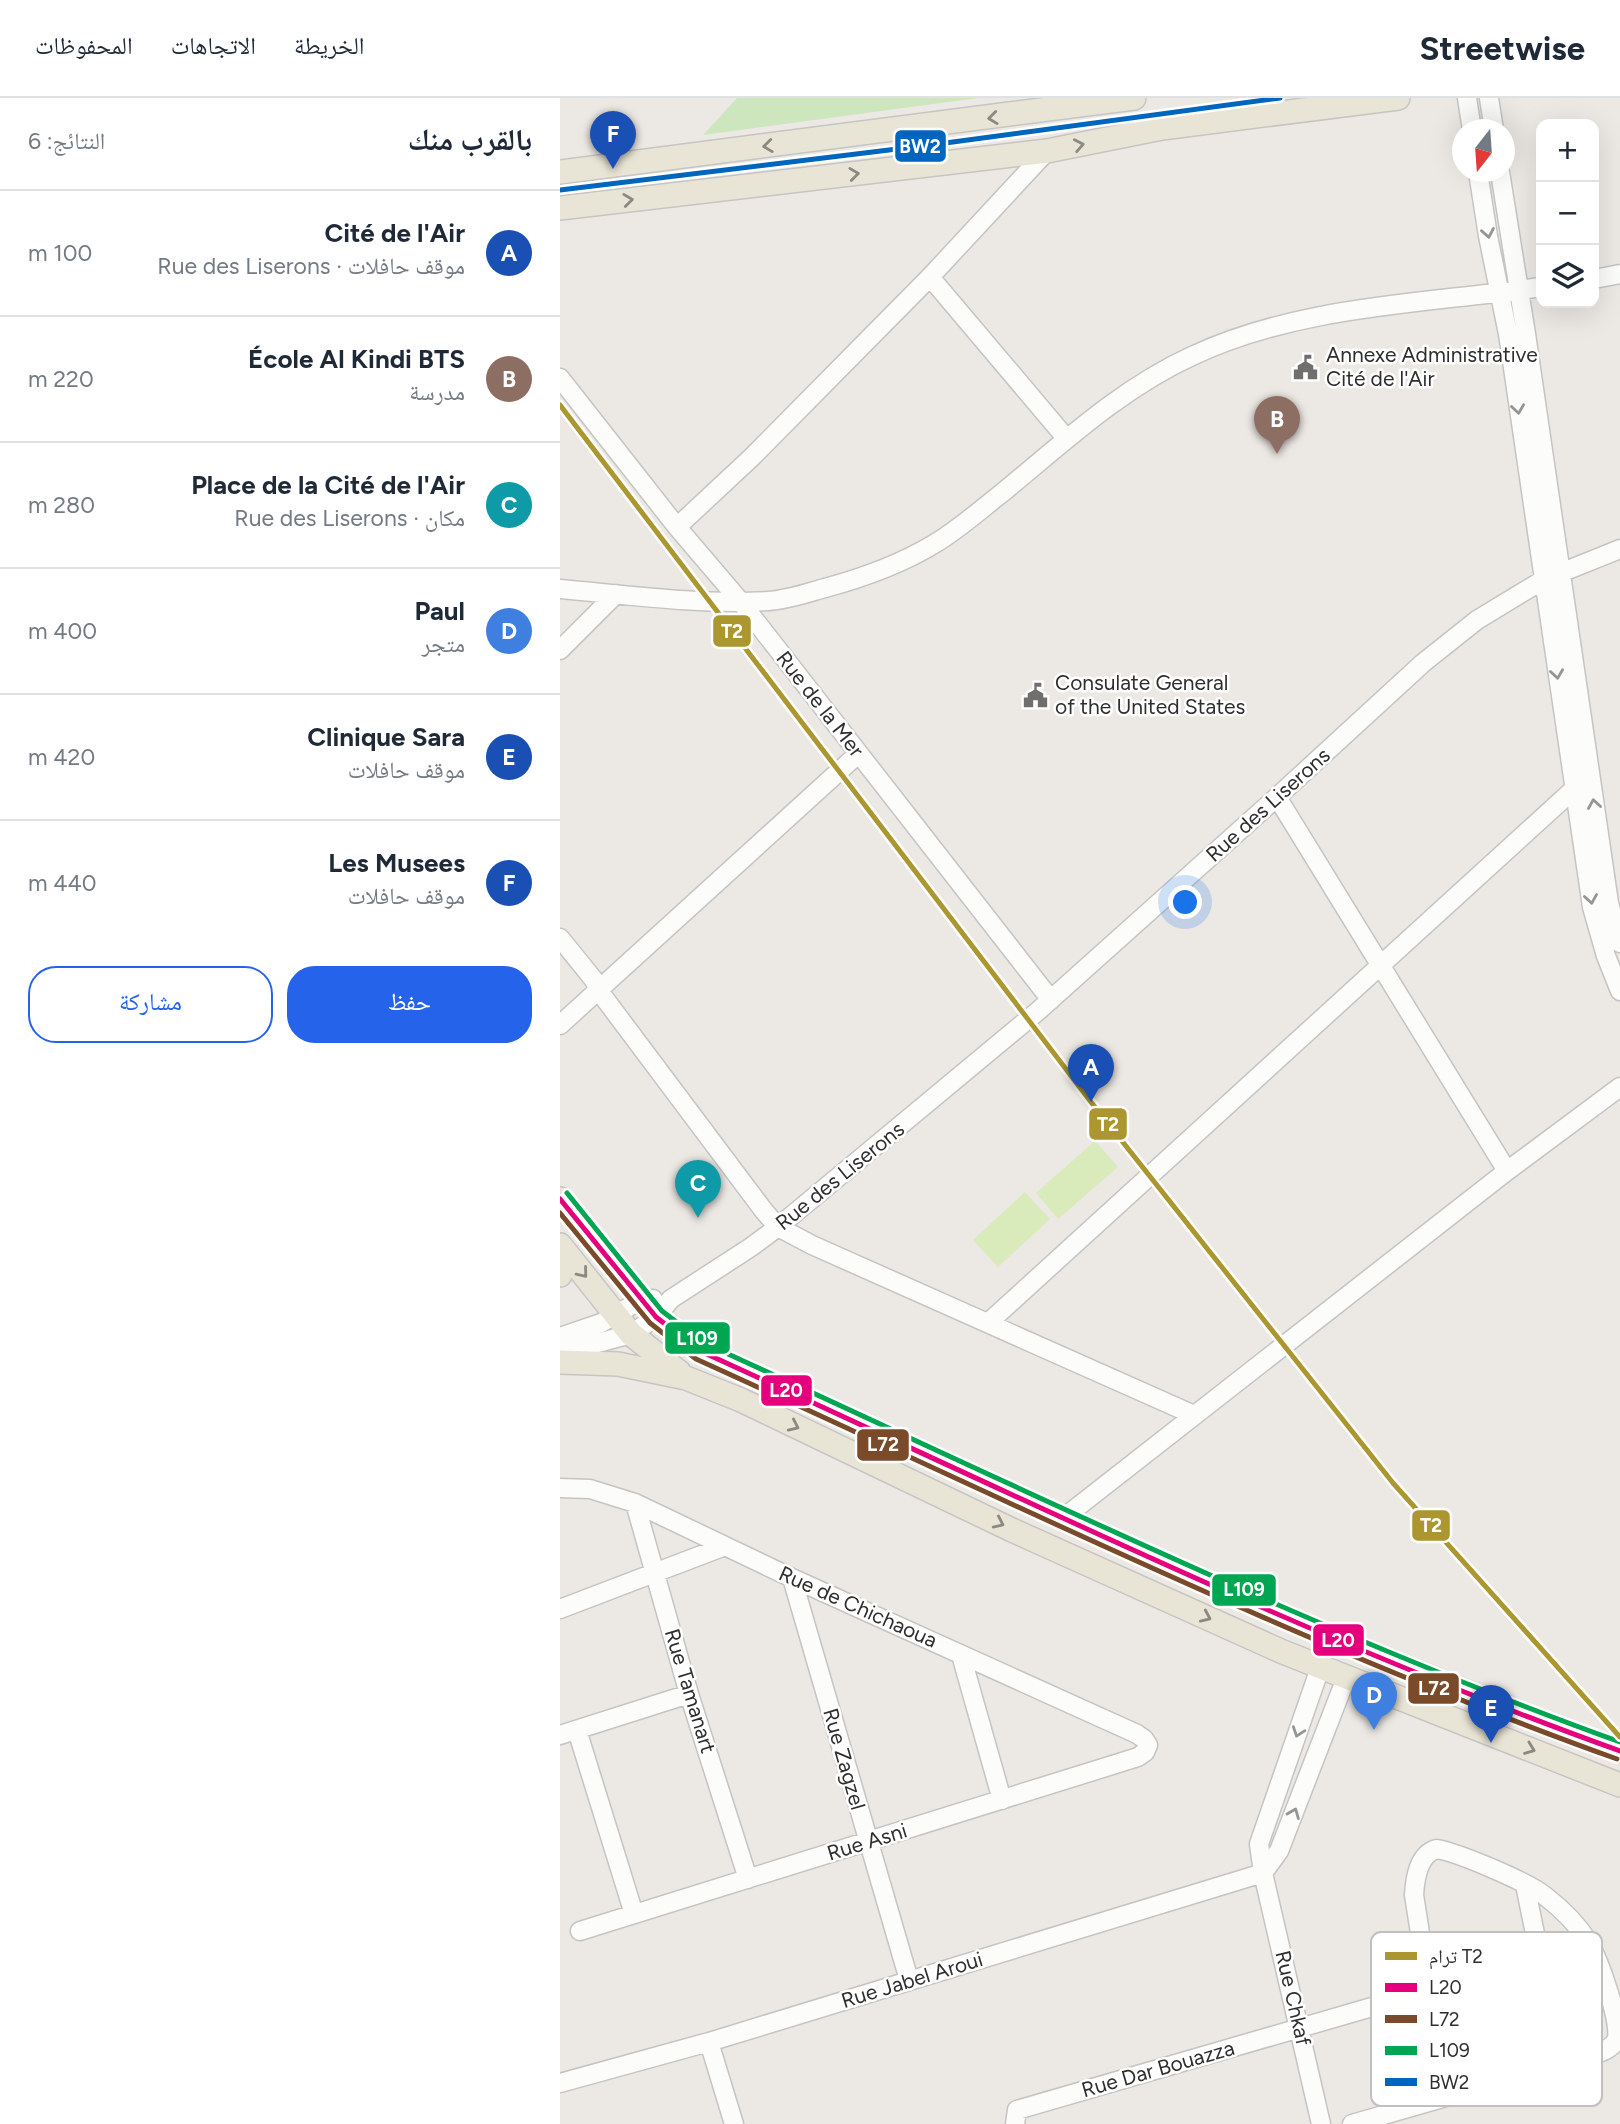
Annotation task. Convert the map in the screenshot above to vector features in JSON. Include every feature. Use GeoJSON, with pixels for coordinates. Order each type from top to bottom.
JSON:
{"type":"FeatureCollection","features":[{"type":"Feature","properties":{"kind":"main road"},"geometry":{"type":"LineString","coordinates":[[560,172],[1134,98]]}},
{"type":"Feature","properties":{"kind":"main road"},"geometry":{"type":"LineString","coordinates":[[560,208],[1047,151],[1162,128],[1398,98]]}},
{"type":"Feature","properties":{"kind":"main road"},"geometry":{"type":"LineString","coordinates":[[560,1199],[649,1309],[700,1351],[872,1428],[1062,1518],[1334,1639],[1620,1751]]}},
{"type":"Feature","properties":{"kind":"main road"},"geometry":{"type":"LineString","coordinates":[[560,1245],[631,1334],[686,1378]]}},
{"type":"Feature","properties":{"kind":"main road"},"geometry":{"type":"LineString","coordinates":[[560,1362],[625,1364],[686,1378],[741,1400],[1012,1530],[1320,1668],[1620,1785]]}},
{"type":"Feature","properties":{"kind":"street"},"geometry":{"type":"LineString","coordinates":[[1467,98],[1470,119]]}},
{"type":"Feature","properties":{"kind":"street"},"geometry":{"type":"LineString","coordinates":[[1489,98],[1492,119]]}},
{"type":"Feature","properties":{"kind":"street"},"geometry":{"type":"LineString","coordinates":[[677,527],[752,457],[930,277],[1047,151]]}},
{"type":"Feature","properties":{"kind":"street"},"geometry":{"type":"LineString","coordinates":[[1481,182],[1509,292],[1560,572],[1609,903],[1620,943]]}},
{"type":"Feature","properties":{"kind":"street"},"geometry":{"type":"LineString","coordinates":[[1501,182],[1509,292],[1543,580],[1592,907],[1605,957],[1620,991]]}},
{"type":"Feature","properties":{"kind":"street"},"geometry":{"type":"LineString","coordinates":[[1599,278],[1620,274]]}},
{"type":"Feature","properties":{"kind":"street"},"geometry":{"type":"LineString","coordinates":[[930,277],[1066,438]]}},
{"type":"Feature","properties":{"kind":"street"},"geometry":{"type":"LineString","coordinates":[[560,589],[770,601],[841,584],[935,544],[978,512],[1066,438],[1144,380],[1192,356],[1255,330],[1347,310],[1536,288]]}},
{"type":"Feature","properties":{"kind":"street","name":"Rue de la Mer"},"geometry":{"type":"LineString","coordinates":[[560,378],[677,527],[740,601],[1051,1000]]}},
{"type":"Feature","properties":{"kind":"street","name":"Rue des Liserons"},"geometry":{"type":"LineString","coordinates":[[649,1309],[671,1299],[751,1247],[895,1132],[1051,1000],[1423,663],[1477,620],[1543,580],[1620,549]]}},
{"type":"Feature","properties":{"kind":"street"},"geometry":{"type":"LineString","coordinates":[[560,650],[616,594]]}},
{"type":"Feature","properties":{"kind":"street"},"geometry":{"type":"LineString","coordinates":[[560,1025],[858,754]]}},
{"type":"Feature","properties":{"kind":"street"},"geometry":{"type":"LineString","coordinates":[[988,1323],[1574,789]]}},
{"type":"Feature","properties":{"kind":"street"},"geometry":{"type":"LineString","coordinates":[[1277,797],[1507,1171]]}},
{"type":"Feature","properties":{"kind":"street"},"geometry":{"type":"LineString","coordinates":[[560,938],[778,1227],[794,1237],[1194,1415]]}},
{"type":"Feature","properties":{"kind":"street"},"geometry":{"type":"LineString","coordinates":[[1062,1518],[1507,1171],[1620,1087]]}},
{"type":"Feature","properties":{"kind":"street"},"geometry":{"type":"LineString","coordinates":[[560,1337],[601,1323],[615,1314],[649,1309]]}},
{"type":"Feature","properties":{"kind":"street"},"geometry":{"type":"LineString","coordinates":[[560,1353],[631,1334],[649,1309]]}},
{"type":"Feature","properties":{"kind":"street","name":"Rue de Chichaoua"},"geometry":{"type":"LineString","coordinates":[[560,1489],[590,1489],[635,1503],[792,1578],[1137,1734],[1148,1745]]}},
{"type":"Feature","properties":{"kind":"street","name":"Rue Tamanart"},"geometry":{"type":"LineString","coordinates":[[635,1503],[689,1694],[748,1879]]}},
{"type":"Feature","properties":{"kind":"street"},"geometry":{"type":"LineString","coordinates":[[560,1609],[725,1546]]}},
{"type":"Feature","properties":{"kind":"street","name":"Rue Zagzel"},"geometry":{"type":"LineString","coordinates":[[792,1578],[909,1980]]}},
{"type":"Feature","properties":{"kind":"street"},"geometry":{"type":"LineString","coordinates":[[961,1655],[1002,1800]]}},
{"type":"Feature","properties":{"kind":"street","name":"Rue Chkaf"},"geometry":{"type":"LineString","coordinates":[[1320,1668],[1259,1844],[1263,1873],[1321,2124]]}},
{"type":"Feature","properties":{"kind":"street"},"geometry":{"type":"LineString","coordinates":[[1263,1873],[1279,1851],[1346,1678]]}},
{"type":"Feature","properties":{"kind":"street"},"geometry":{"type":"LineString","coordinates":[[634,1914],[569,1732],[689,1694]]}},
{"type":"Feature","properties":{"kind":"street","name":"Rue Asni"},"geometry":{"type":"LineString","coordinates":[[580,1931],[1138,1758],[1146,1752],[1148,1745]]}},
{"type":"Feature","properties":{"kind":"street"},"geometry":{"type":"LineString","coordinates":[[1420,1932],[1414,1895],[1415,1880],[1427,1853],[1442,1850],[1543,1894],[1566,1913],[1580,1932]]}},
{"type":"Feature","properties":{"kind":"street","name":"Rue Jabel Aroui"},"geometry":{"type":"LineString","coordinates":[[560,2083],[709,2042],[1263,1873]]}},
{"type":"Feature","properties":{"kind":"street"},"geometry":{"type":"LineString","coordinates":[[1525,1885],[1535,1932]]}},
{"type":"Feature","properties":{"kind":"street"},"geometry":{"type":"LineString","coordinates":[[1602,1977],[1620,2023],[1618,2038],[1608,2049],[1602,2051]]}},
{"type":"Feature","properties":{"kind":"street","name":"Rue Dar Bouazza"},"geometry":{"type":"LineString","coordinates":[[1016,2117],[1371,2007]]}},
{"type":"Feature","properties":{"kind":"street"},"geometry":{"type":"LineString","coordinates":[[709,2042],[734,2124]]}},
{"type":"Feature","properties":{"kind":"street"},"geometry":{"type":"LineString","coordinates":[[1352,2124],[1413,2106]]}},
{"type":"Feature","properties":{"kind":"green space"},"geometry":{"type":"Polygon","coordinates":[[[737,98],[978,98],[703,135],[737,98]]]}},
{"type":"Feature","properties":{"kind":"green space"},"geometry":{"type":"Polygon","coordinates":[[[1095,1141],[1118,1167],[1058,1219],[1036,1193],[1095,1141]]]}},
{"type":"Feature","properties":{"kind":"green space"},"geometry":{"type":"Polygon","coordinates":[[[1025,1192],[1050,1219],[998,1267],[973,1240],[1025,1192]]]}},
{"type":"Feature","properties":{"kind":"tram line","name":"T2"},"geometry":{"type":"LineString","coordinates":[[560,405],[1091,1102],[1393,1483],[1620,1737]]}},
{"type":"Feature","properties":{"kind":"transit line","name":"BW2"},"geometry":{"type":"LineString","coordinates":[[560,190],[938,144],[1280,98]]}},
{"type":"Feature","properties":{"kind":"transit line","name":"L109"},"geometry":{"type":"LineString","coordinates":[[567,1193],[662,1311],[704,1343],[1158,1552],[1387,1651],[1620,1742]]}},
{"type":"Feature","properties":{"kind":"transit line","name":"L20"},"geometry":{"type":"LineString","coordinates":[[560,1199],[656,1317],[700,1351],[1271,1611],[1502,1707],[1620,1751]]}},
{"type":"Feature","properties":{"kind":"transit line","name":"L72"},"geometry":{"type":"LineString","coordinates":[[560,1213],[650,1323],[696,1359],[1268,1619],[1499,1715],[1617,1759]]}},
{"type":"Feature","properties":{"kind":"place","name":"Les Musees"},"geometry":{"type":"Point","coordinates":[613,169]}},
{"type":"Feature","properties":{"kind":"place","name":"Annexe Administrative Cité de l'Air"},"geometry":{"type":"Point","coordinates":[1306,367]}},
{"type":"Feature","properties":{"kind":"place","name":"École Al Kindi BTS"},"geometry":{"type":"Point","coordinates":[1277,454]}},
{"type":"Feature","properties":{"kind":"place","name":"Consulate General of the United States"},"geometry":{"type":"Point","coordinates":[1035,695]}},
{"type":"Feature","properties":{"kind":"place","name":"Cité de l'Air"},"geometry":{"type":"Point","coordinates":[1091,1102]}},
{"type":"Feature","properties":{"kind":"place","name":"Place de la Cité de l'Air"},"geometry":{"type":"Point","coordinates":[698,1218]}},
{"type":"Feature","properties":{"kind":"place","name":"Paul"},"geometry":{"type":"Point","coordinates":[1374,1730]}},
{"type":"Feature","properties":{"kind":"place","name":"Clinique Sara"},"geometry":{"type":"Point","coordinates":[1491,1743]}}]}
